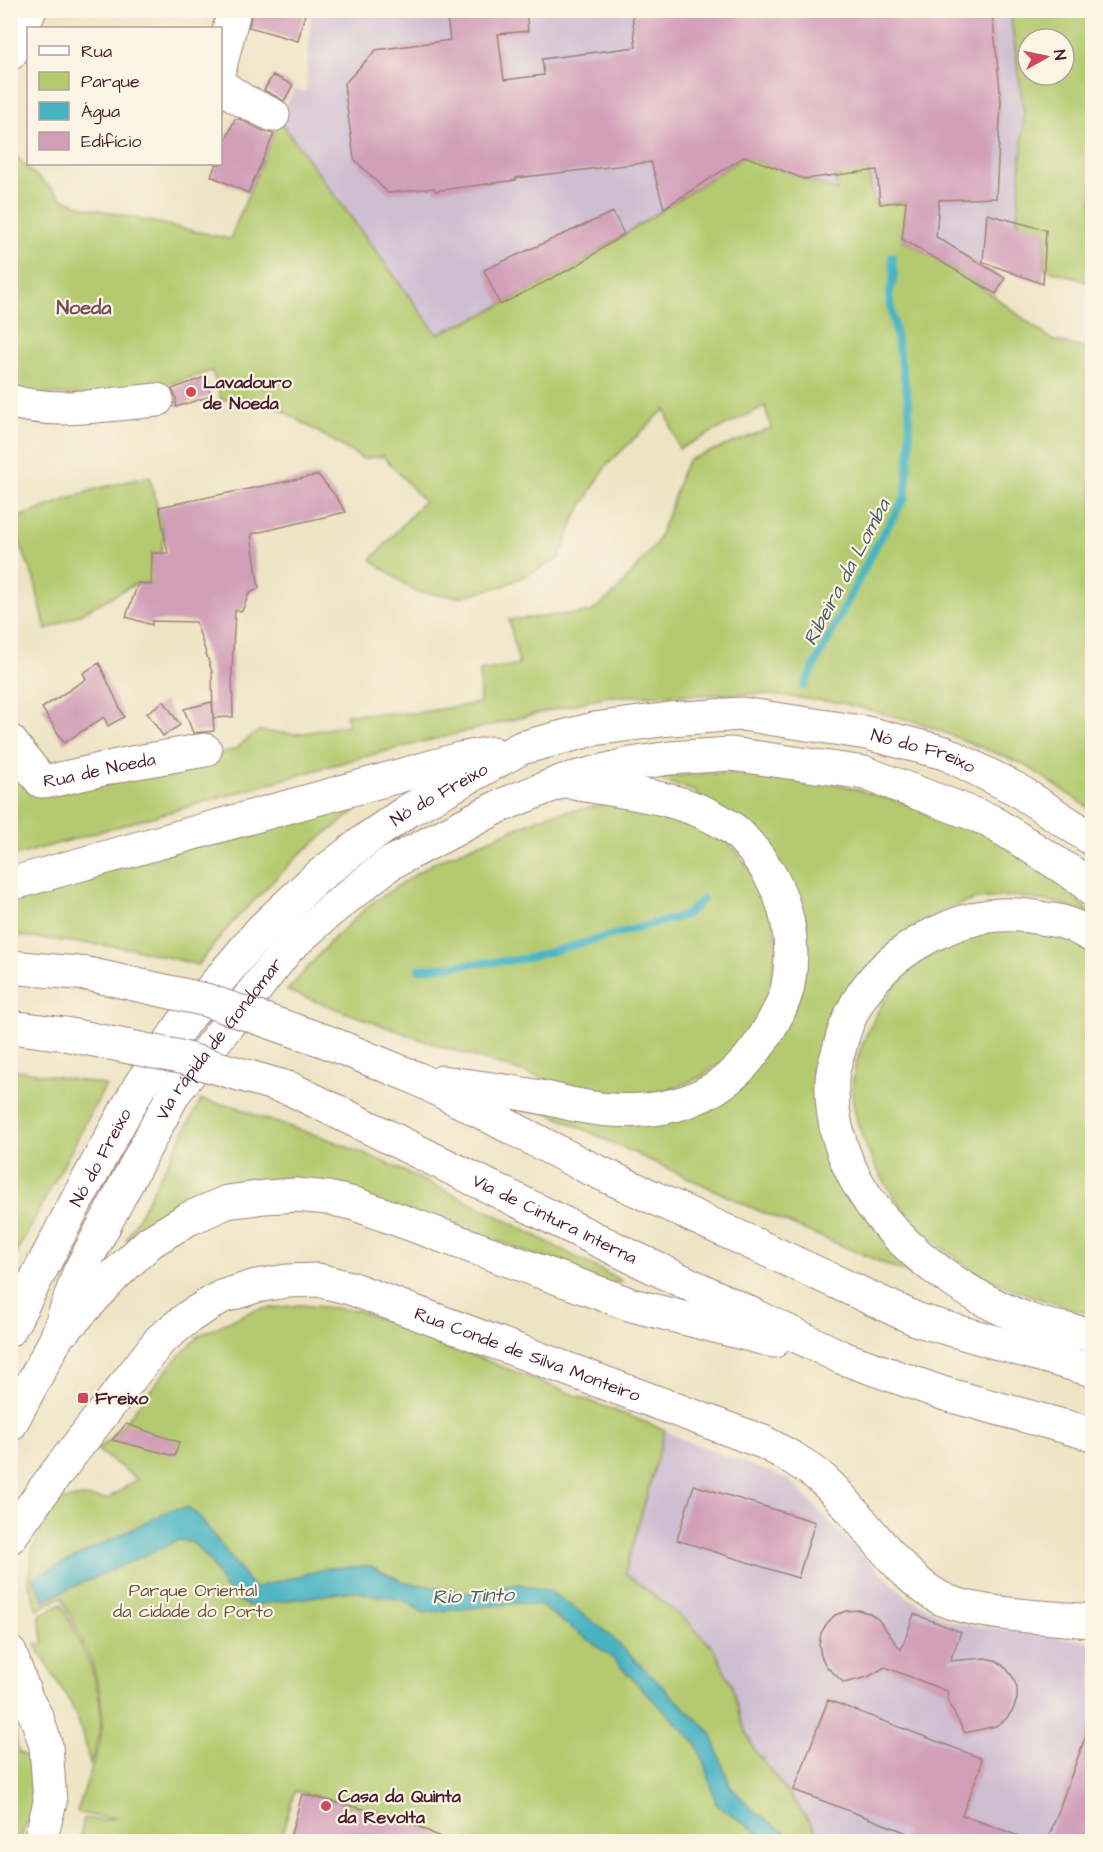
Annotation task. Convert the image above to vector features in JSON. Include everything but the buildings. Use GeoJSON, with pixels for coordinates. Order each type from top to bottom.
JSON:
{"type":"FeatureCollection","features":[{"type":"Feature","properties":{"kind":"main road"},"geometry":{"type":"LineString","coordinates":[[10,54],[30,10]]}},
{"type":"Feature","properties":{"kind":"main road"},"geometry":{"type":"LineString","coordinates":[[222,58],[234,10]]}},
{"type":"Feature","properties":{"kind":"main road"},"geometry":{"type":"LineString","coordinates":[[10,69],[27,71]]}},
{"type":"Feature","properties":{"kind":"main road"},"geometry":{"type":"LineString","coordinates":[[222,86],[242,100],[273,115]]}},
{"type":"Feature","properties":{"kind":"main road"},"geometry":{"type":"LineString","coordinates":[[10,401],[27,406],[53,408],[157,399]]}},
{"type":"Feature","properties":{"kind":"main road","name":"Nó do Freixo"},"geometry":{"type":"LineString","coordinates":[[10,1329],[76,1200],[140,1085],[183,1023],[261,930],[315,879],[409,810],[521,748],[594,729],[670,719],[742,714],[867,733],[945,753],[1016,789],[1092,839]]}},
{"type":"Feature","properties":{"kind":"main road","name":"Rua de Noeda"},"geometry":{"type":"LineString","coordinates":[[10,741],[41,781],[206,750]]}},
{"type":"Feature","properties":{"kind":"main road"},"geometry":{"type":"LineString","coordinates":[[10,884],[460,759],[521,748]]}},
{"type":"Feature","properties":{"kind":"main road"},"geometry":{"type":"LineString","coordinates":[[563,781],[631,764],[670,758],[731,754],[866,774],[989,820],[1083,880],[1092,890]]}},
{"type":"Feature","properties":{"kind":"main road"},"geometry":{"type":"LineString","coordinates":[[416,1078],[546,1098],[578,1106],[638,1110],[663,1107],[689,1100],[711,1090],[730,1077],[749,1060],[779,1012],[788,986],[791,959],[786,907],[774,879],[756,854],[732,828],[702,810],[672,801],[563,781]]}},
{"type":"Feature","properties":{"kind":"main road","name":"Via rápida de Gondomar"},"geometry":{"type":"LineString","coordinates":[[10,1425],[56,1339],[79,1273],[174,1093],[288,948],[389,864],[500,806],[563,781]]}},
{"type":"Feature","properties":{"kind":"main road"},"geometry":{"type":"LineString","coordinates":[[1092,936],[1067,923],[1035,916],[999,914],[958,922],[926,938],[896,956],[872,981],[855,1004],[844,1028],[832,1079],[833,1119],[845,1157],[880,1216],[905,1245],[935,1269],[980,1297],[1032,1321],[1092,1335]]}},
{"type":"Feature","properties":{"kind":"main road"},"geometry":{"type":"LineString","coordinates":[[10,967],[88,974],[206,1000],[325,1041],[416,1078],[581,1164],[918,1320],[1092,1370]]}},
{"type":"Feature","properties":{"kind":"main road","name":"Via de Cintura Interna"},"geometry":{"type":"LineString","coordinates":[[10,1028],[65,1034],[180,1057],[291,1089],[843,1358],[945,1394],[1092,1434]]}},
{"type":"Feature","properties":{"kind":"main road"},"geometry":{"type":"LineString","coordinates":[[56,1339],[114,1276],[150,1242],[188,1219],[227,1202],[296,1195],[328,1198],[355,1204],[632,1305],[843,1358]]}},
{"type":"Feature","properties":{"kind":"main road","name":"Rua Conde de Silva Monteiro"},"geometry":{"type":"LineString","coordinates":[[10,1537],[51,1480],[160,1340],[190,1316],[221,1297],[256,1286],[287,1281],[318,1280],[361,1292],[763,1442],[796,1459],[823,1479],[909,1574],[928,1590],[951,1603],[994,1612],[1092,1621]]}},
{"type":"Feature","properties":{"kind":"main road"},"geometry":{"type":"LineString","coordinates":[[10,1653],[19,1696],[37,1718],[46,1746],[50,1802],[40,1842]]}},
{"type":"Feature","properties":{"kind":"shaded area"},"geometry":{"type":"Polygon","coordinates":[[[311,11],[1010,11],[1016,55],[1016,87],[1020,87],[1024,113],[1015,259],[988,251],[971,279],[902,239],[906,202],[874,204],[748,157],[664,208],[576,266],[480,316],[437,334],[279,120],[294,90],[306,91],[311,11]]]}},
{"type":"Feature","properties":{"kind":"shaded area"},"geometry":{"type":"Polygon","coordinates":[[[665,1430],[683,1440],[788,1479],[865,1558],[906,1596],[951,1622],[1092,1642],[1092,1841],[824,1841],[791,1797],[772,1778],[755,1751],[741,1722],[736,1700],[687,1621],[625,1573],[665,1430]]]}},
{"type":"Feature","properties":{"kind":"green space"},"geometry":{"type":"Polygon","coordinates":[[[1010,11],[1092,11],[1092,284],[1044,268],[1046,231],[1017,222],[1024,113],[1020,87],[1076,87],[1076,27],[1016,27],[1016,55],[1010,11]]]}},
{"type":"Feature","properties":{"kind":"green space"},"geometry":{"type":"Polygon","coordinates":[[[279,120],[437,334],[480,316],[576,266],[745,156],[837,191],[836,174],[864,144],[874,204],[906,202],[902,239],[971,279],[1052,340],[1092,350],[1092,810],[1025,765],[920,723],[842,703],[762,694],[608,696],[355,759],[11,857],[10,751],[35,785],[217,755],[235,749],[258,731],[298,734],[348,725],[346,714],[415,713],[480,703],[480,671],[519,664],[509,620],[591,612],[616,592],[656,544],[688,460],[771,428],[765,406],[679,449],[665,409],[606,466],[576,516],[559,559],[503,586],[459,597],[416,592],[371,560],[424,501],[383,456],[363,459],[272,404],[243,398],[221,400],[212,371],[162,386],[99,396],[11,393],[11,150],[28,169],[64,199],[85,207],[230,239],[279,120]]]}},
{"type":"Feature","properties":{"kind":"green space"},"geometry":{"type":"Polygon","coordinates":[[[150,476],[164,536],[161,553],[152,553],[152,575],[161,584],[137,583],[46,630],[34,579],[11,520],[92,490],[150,476]]]}},
{"type":"Feature","properties":{"kind":"green space"},"geometry":{"type":"Polygon","coordinates":[[[712,773],[765,774],[827,781],[924,809],[986,832],[1069,890],[1091,915],[1059,903],[1013,896],[976,899],[939,912],[910,929],[881,951],[823,1117],[959,1295],[757,1210],[542,1110],[744,1080],[799,907],[694,791],[663,781],[663,777],[712,773]]]}},
{"type":"Feature","properties":{"kind":"green space"},"geometry":{"type":"Polygon","coordinates":[[[417,779],[364,804],[300,854],[231,924],[198,965],[135,949],[11,935],[11,890],[417,779]]]}},
{"type":"Feature","properties":{"kind":"green space"},"geometry":{"type":"Polygon","coordinates":[[[605,805],[650,805],[705,826],[735,849],[769,898],[777,945],[770,993],[764,1011],[737,1049],[699,1078],[672,1089],[644,1095],[621,1095],[560,1084],[425,1041],[287,991],[331,941],[370,904],[433,863],[550,814],[605,805]]]}},
{"type":"Feature","properties":{"kind":"green space"},"geometry":{"type":"Polygon","coordinates":[[[992,926],[1035,928],[1092,949],[1092,1314],[1036,1298],[994,1281],[981,1275],[940,1246],[911,1218],[884,1181],[864,1141],[857,1120],[853,1101],[856,1066],[869,1029],[889,994],[912,968],[930,954],[992,926]]]}},
{"type":"Feature","properties":{"kind":"green space"},"geometry":{"type":"Polygon","coordinates":[[[10,1069],[106,1085],[11,1263],[10,1069]]]}},
{"type":"Feature","properties":{"kind":"green space"},"geometry":{"type":"Polygon","coordinates":[[[201,1100],[237,1107],[259,1117],[328,1139],[391,1165],[494,1214],[622,1281],[609,1284],[506,1244],[214,1193],[188,1201],[162,1216],[131,1240],[126,1240],[201,1100]]]}},
{"type":"Feature","properties":{"kind":"green space","name":"Parque Oriental da cidade do Porto"},"geometry":{"type":"Polygon","coordinates":[[[300,1305],[356,1310],[665,1430],[625,1573],[687,1621],[714,1649],[732,1686],[741,1722],[755,1751],[824,1841],[450,1841],[404,1819],[295,1791],[280,1841],[79,1841],[84,1818],[102,1821],[119,1817],[102,1818],[77,1812],[100,1743],[103,1716],[99,1688],[91,1660],[62,1597],[37,1610],[29,1583],[32,1551],[40,1532],[58,1503],[82,1497],[107,1499],[137,1479],[96,1449],[98,1445],[102,1447],[122,1426],[173,1362],[200,1335],[254,1310],[300,1305]]]}},
{"type":"Feature","properties":{"kind":"green space"},"geometry":{"type":"Polygon","coordinates":[[[62,1604],[87,1658],[99,1700],[101,1727],[90,1765],[83,1733],[71,1704],[35,1645],[44,1643],[39,1615],[62,1604]]]}},
{"type":"Feature","properties":{"kind":"green space"},"geometry":{"type":"Polygon","coordinates":[[[10,1710],[13,1711],[18,1752],[39,1764],[39,1794],[24,1828],[21,1841],[11,1841],[10,1710]]]}},
{"type":"Feature","properties":{"kind":"water","name":"Rio Tinto"},"geometry":{"type":"Polygon","coordinates":[[[188,1508],[199,1516],[254,1588],[328,1568],[370,1566],[404,1582],[469,1593],[518,1584],[550,1591],[603,1629],[711,1733],[730,1786],[746,1803],[795,1841],[770,1841],[716,1804],[706,1766],[695,1742],[609,1655],[541,1606],[519,1603],[424,1613],[405,1601],[353,1591],[248,1606],[236,1599],[224,1587],[210,1561],[193,1543],[179,1540],[44,1600],[33,1578],[173,1509],[188,1508]]]}},
{"type":"Feature","properties":{"kind":"waterway","name":"Ribeira da Lomba"},"geometry":{"type":"LineString","coordinates":[[804,686],[877,544],[905,498],[910,448],[909,405],[889,296],[894,276],[892,256]]}},
{"type":"Feature","properties":{"kind":"waterway","name":"Ribeira da Lomba"},"geometry":{"type":"LineString","coordinates":[[419,969],[524,959],[686,915],[703,899]]}},
{"type":"Feature","properties":{"kind":"place","name":"Lavadouro de Noeda"},"geometry":{"type":"Point","coordinates":[191,392]}},
{"type":"Feature","properties":{"kind":"place","name":"Freixo"},"geometry":{"type":"Point","coordinates":[83,1398]}},
{"type":"Feature","properties":{"kind":"place","name":"Casa da Quinta da Revolta"},"geometry":{"type":"Point","coordinates":[326,1806]}},
{"type":"Feature","properties":{"kind":"district","name":"Noeda"},"geometry":{"type":"Point","coordinates":[84,307]}}]}
